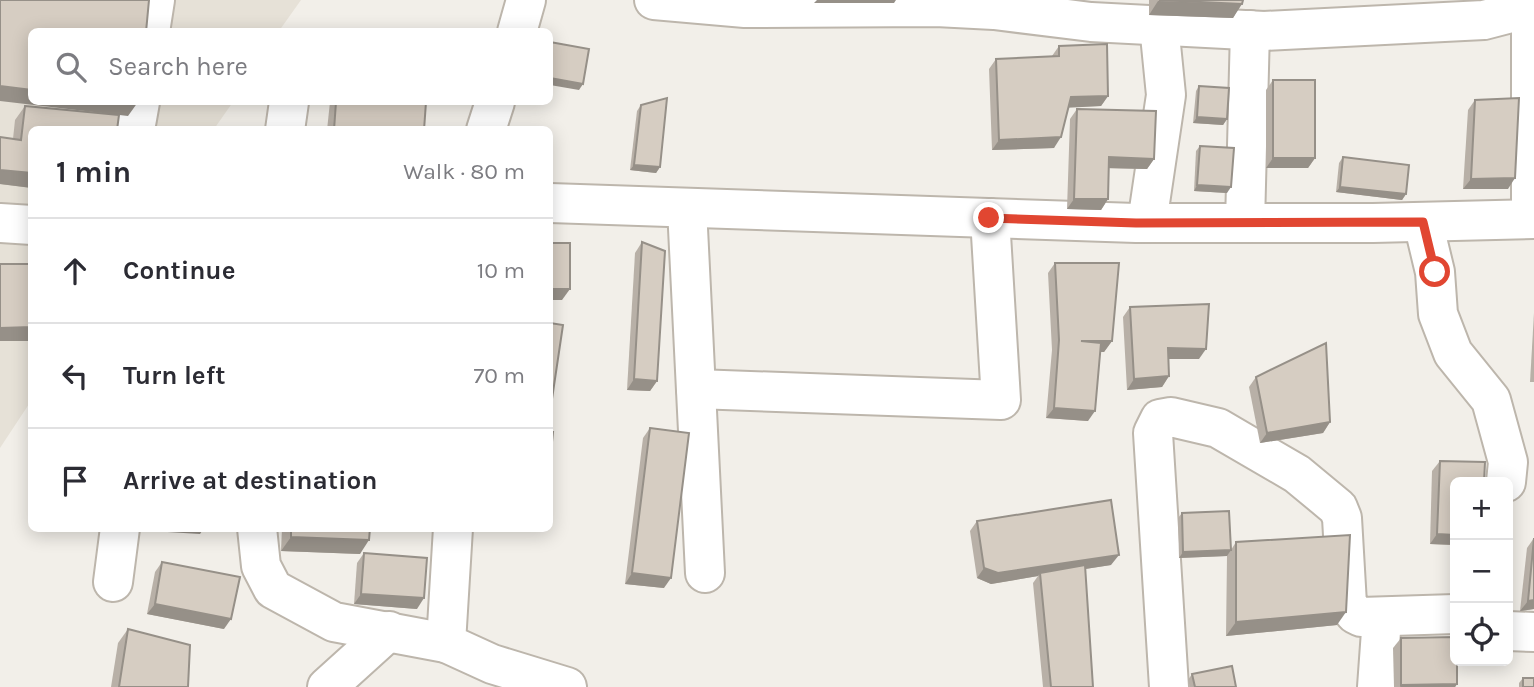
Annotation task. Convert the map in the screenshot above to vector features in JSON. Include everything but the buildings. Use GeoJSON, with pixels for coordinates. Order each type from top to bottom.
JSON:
{"type":"FeatureCollection","features":[{"type":"Feature","properties":{"kind":"street"},"geometry":{"type":"LineString","coordinates":[[151,28],[155,0]]}},
{"type":"Feature","properties":{"kind":"street"},"geometry":{"type":"LineString","coordinates":[[517,28],[526,0]]}},
{"type":"Feature","properties":{"kind":"street"},"geometry":{"type":"LineString","coordinates":[[553,203],[1147,223],[1533,219],[1533,7],[1483,20],[1250,30],[1091,22],[936,3],[745,8],[654,0]]}},
{"type":"Feature","properties":{"kind":"street"},"geometry":{"type":"LineString","coordinates":[[1147,223],[1167,95],[1159,25]]}},
{"type":"Feature","properties":{"kind":"street"},"geometry":{"type":"LineString","coordinates":[[1244,223],[1250,30]]}},
{"type":"Feature","properties":{"kind":"street"},"geometry":{"type":"LineString","coordinates":[[136,126],[139,105]]}},
{"type":"Feature","properties":{"kind":"street"},"geometry":{"type":"LineString","coordinates":[[286,126],[289,105]]}},
{"type":"Feature","properties":{"kind":"street"},"geometry":{"type":"LineString","coordinates":[[487,126],[494,105]]}},
{"type":"Feature","properties":{"kind":"street"},"geometry":{"type":"LineString","coordinates":[[687,208],[705,573]]}},
{"type":"Feature","properties":{"kind":"street"},"geometry":{"type":"LineString","coordinates":[[696,389],[1001,400],[989,218]]}},
{"type":"Feature","properties":{"kind":"street"},"geometry":{"type":"LineString","coordinates":[[1423,222],[1435,272],[1438,314],[1452,353],[1491,400],[1508,462],[1506,477]]}},
{"type":"Feature","properties":{"kind":"street"},"geometry":{"type":"LineString","coordinates":[[0,223],[28,225]]}},
{"type":"Feature","properties":{"kind":"street"},"geometry":{"type":"LineString","coordinates":[[1169,687],[1153,433],[1160,419],[1171,417],[1218,428],[1297,474],[1338,508],[1342,519],[1347,604],[1355,614],[1361,617],[1450,614]]}},
{"type":"Feature","properties":{"kind":"street"},"geometry":{"type":"LineString","coordinates":[[113,582],[119,532]]}},
{"type":"Feature","properties":{"kind":"street"},"geometry":{"type":"LineString","coordinates":[[257,532],[261,566],[273,589],[334,622],[446,643],[527,681],[567,687]]}},
{"type":"Feature","properties":{"kind":"street"},"geometry":{"type":"LineString","coordinates":[[446,643],[453,532]]}},
{"type":"Feature","properties":{"kind":"street"},"geometry":{"type":"LineString","coordinates":[[1377,687],[1382,617]]}},
{"type":"Feature","properties":{"kind":"street"},"geometry":{"type":"LineString","coordinates":[[327,687],[389,631]]}},
{"type":"Feature","properties":{"kind":"street"},"geometry":{"type":"LineString","coordinates":[[1513,631],[1534,632]]}},
{"type":"Feature","properties":{"kind":"shaded area"},"geometry":{"type":"Polygon","coordinates":[[[0,0],[301,0],[281,28],[28,28],[28,105],[231,105],[216,126],[28,126],[28,406],[0,448],[0,0]]]}},
{"type":"Feature","properties":{"kind":"route"},"geometry":{"type":"LineString","coordinates":[[989,218],[1136,223],[1423,222],[1435,272]]}}]}
